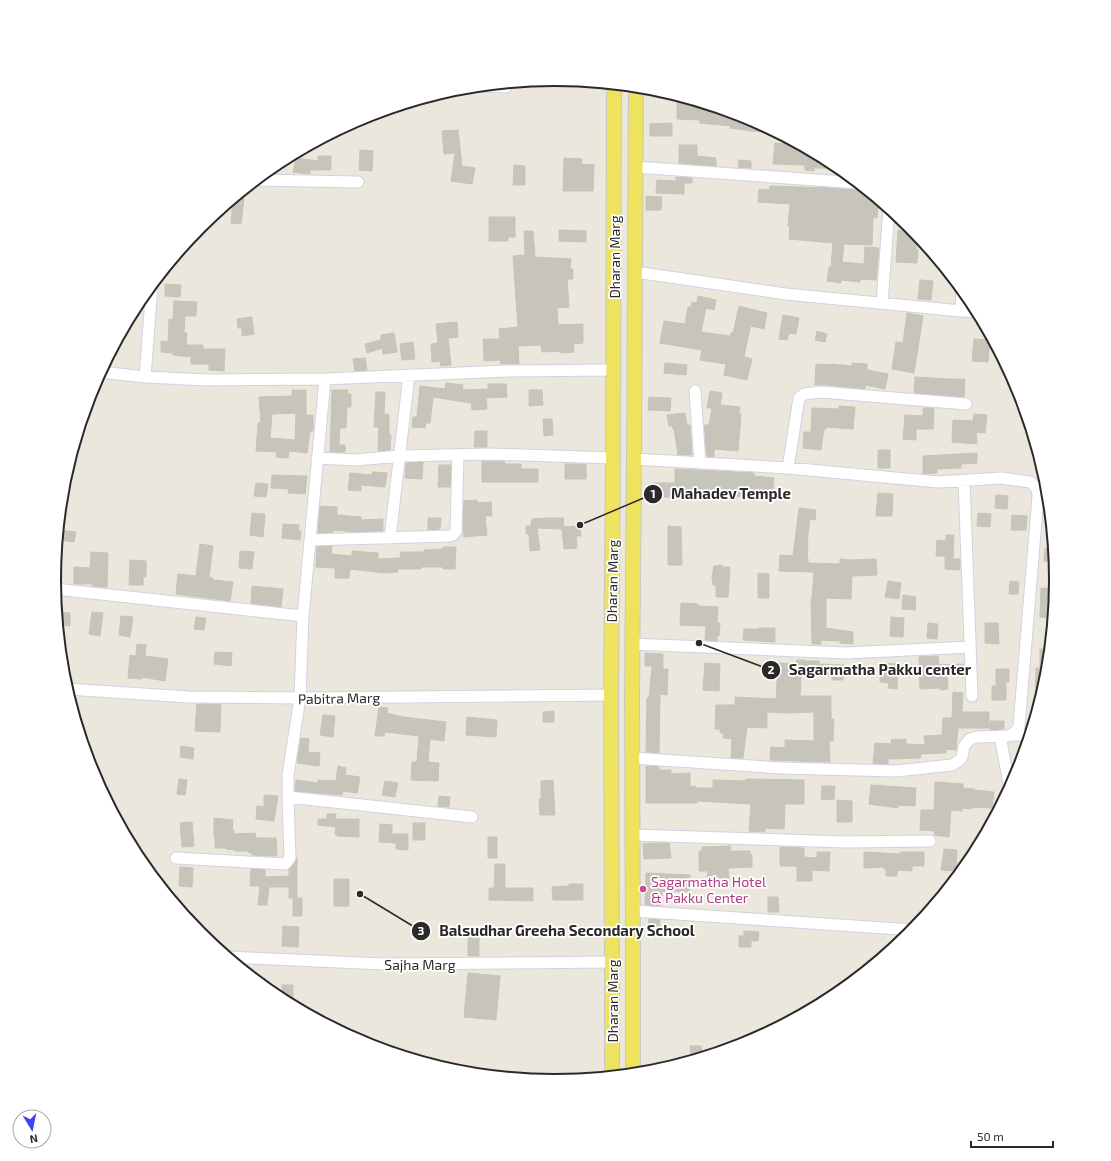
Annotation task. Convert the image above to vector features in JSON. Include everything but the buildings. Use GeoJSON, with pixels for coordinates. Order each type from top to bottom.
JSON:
{"type":"FeatureCollection","features":[{"type":"Feature","properties":{"kind":"main road","name":"Dharan Marg"},"geometry":{"type":"LineString","coordinates":[[612,1072],[611,695],[614,89]]}},
{"type":"Feature","properties":{"kind":"main road","name":"Dharan Marg"},"geometry":{"type":"LineString","coordinates":[[633,1069],[632,644],[636,93]]}},
{"type":"Feature","properties":{"kind":"street"},"geometry":{"type":"LineString","coordinates":[[635,167],[849,182]]}},
{"type":"Feature","properties":{"kind":"street"},"geometry":{"type":"LineString","coordinates":[[265,180],[358,182]]}},
{"type":"Feature","properties":{"kind":"street"},"geometry":{"type":"LineString","coordinates":[[882,303],[889,215]]}},
{"type":"Feature","properties":{"kind":"street"},"geometry":{"type":"LineString","coordinates":[[635,272],[786,294],[970,312]]}},
{"type":"Feature","properties":{"kind":"street"},"geometry":{"type":"LineString","coordinates":[[145,377],[151,296]]}},
{"type":"Feature","properties":{"kind":"street"},"geometry":{"type":"LineString","coordinates":[[961,311],[962,298]]}},
{"type":"Feature","properties":{"kind":"street"},"geometry":{"type":"LineString","coordinates":[[107,373],[145,377],[208,380],[325,379],[506,371],[613,370]]}},
{"type":"Feature","properties":{"kind":"street"},"geometry":{"type":"LineString","coordinates":[[390,538],[409,375]]}},
{"type":"Feature","properties":{"kind":"street"},"geometry":{"type":"LineString","coordinates":[[176,858],[285,864],[290,858],[288,775],[300,698],[303,616],[325,379]]}},
{"type":"Feature","properties":{"kind":"street"},"geometry":{"type":"LineString","coordinates":[[695,391],[700,463]]}},
{"type":"Feature","properties":{"kind":"street"},"geometry":{"type":"LineString","coordinates":[[788,468],[799,398],[804,394],[821,392],[966,404]]}},
{"type":"Feature","properties":{"kind":"street"},"geometry":{"type":"LineString","coordinates":[[317,458],[356,460],[400,456],[490,454],[613,458]]}},
{"type":"Feature","properties":{"kind":"street"},"geometry":{"type":"LineString","coordinates":[[310,540],[453,535],[456,531],[458,455]]}},
{"type":"Feature","properties":{"kind":"street"},"geometry":{"type":"LineString","coordinates":[[634,458],[788,468],[938,482],[1001,478],[1030,482],[1041,488]]}},
{"type":"Feature","properties":{"kind":"street"},"geometry":{"type":"LineString","coordinates":[[964,480],[972,696]]}},
{"type":"Feature","properties":{"kind":"street"},"geometry":{"type":"LineString","coordinates":[[1012,735],[1018,730],[1019,726],[1038,496],[1041,491]]}},
{"type":"Feature","properties":{"kind":"street"},"geometry":{"type":"LineString","coordinates":[[61,590],[303,616]]}},
{"type":"Feature","properties":{"kind":"street"},"geometry":{"type":"LineString","coordinates":[[632,644],[846,653],[970,648]]}},
{"type":"Feature","properties":{"kind":"street","name":"Pabitra Marg"},"geometry":{"type":"LineString","coordinates":[[74,689],[189,697],[300,698],[611,695]]}},
{"type":"Feature","properties":{"kind":"street"},"geometry":{"type":"LineString","coordinates":[[632,758],[781,768],[896,771],[952,765],[960,760],[964,746],[970,739],[977,737],[1025,735]]}},
{"type":"Feature","properties":{"kind":"street"},"geometry":{"type":"LineString","coordinates":[[1000,736],[1008,779]]}},
{"type":"Feature","properties":{"kind":"street"},"geometry":{"type":"LineString","coordinates":[[288,797],[472,817]]}},
{"type":"Feature","properties":{"kind":"street"},"geometry":{"type":"LineString","coordinates":[[633,835],[845,842],[930,841]]}},
{"type":"Feature","properties":{"kind":"street"},"geometry":{"type":"LineString","coordinates":[[633,911],[906,929]]}},
{"type":"Feature","properties":{"kind":"street","name":"Sajha Marg"},"geometry":{"type":"LineString","coordinates":[[235,957],[384,964],[612,962]]}},
{"type":"Feature","properties":{"kind":"place","name":"Mahadev Temple"},"geometry":{"type":"Point","coordinates":[580,525]}},
{"type":"Feature","properties":{"kind":"place","name":"Sagarmatha Pakku center"},"geometry":{"type":"Point","coordinates":[699,643]}},
{"type":"Feature","properties":{"kind":"place","name":"Sagarmatha Hotel & Pakku Center"},"geometry":{"type":"Point","coordinates":[643,889]}},
{"type":"Feature","properties":{"kind":"place","name":"Balsudhar Greeha Secondary School"},"geometry":{"type":"Point","coordinates":[360,894]}}]}
